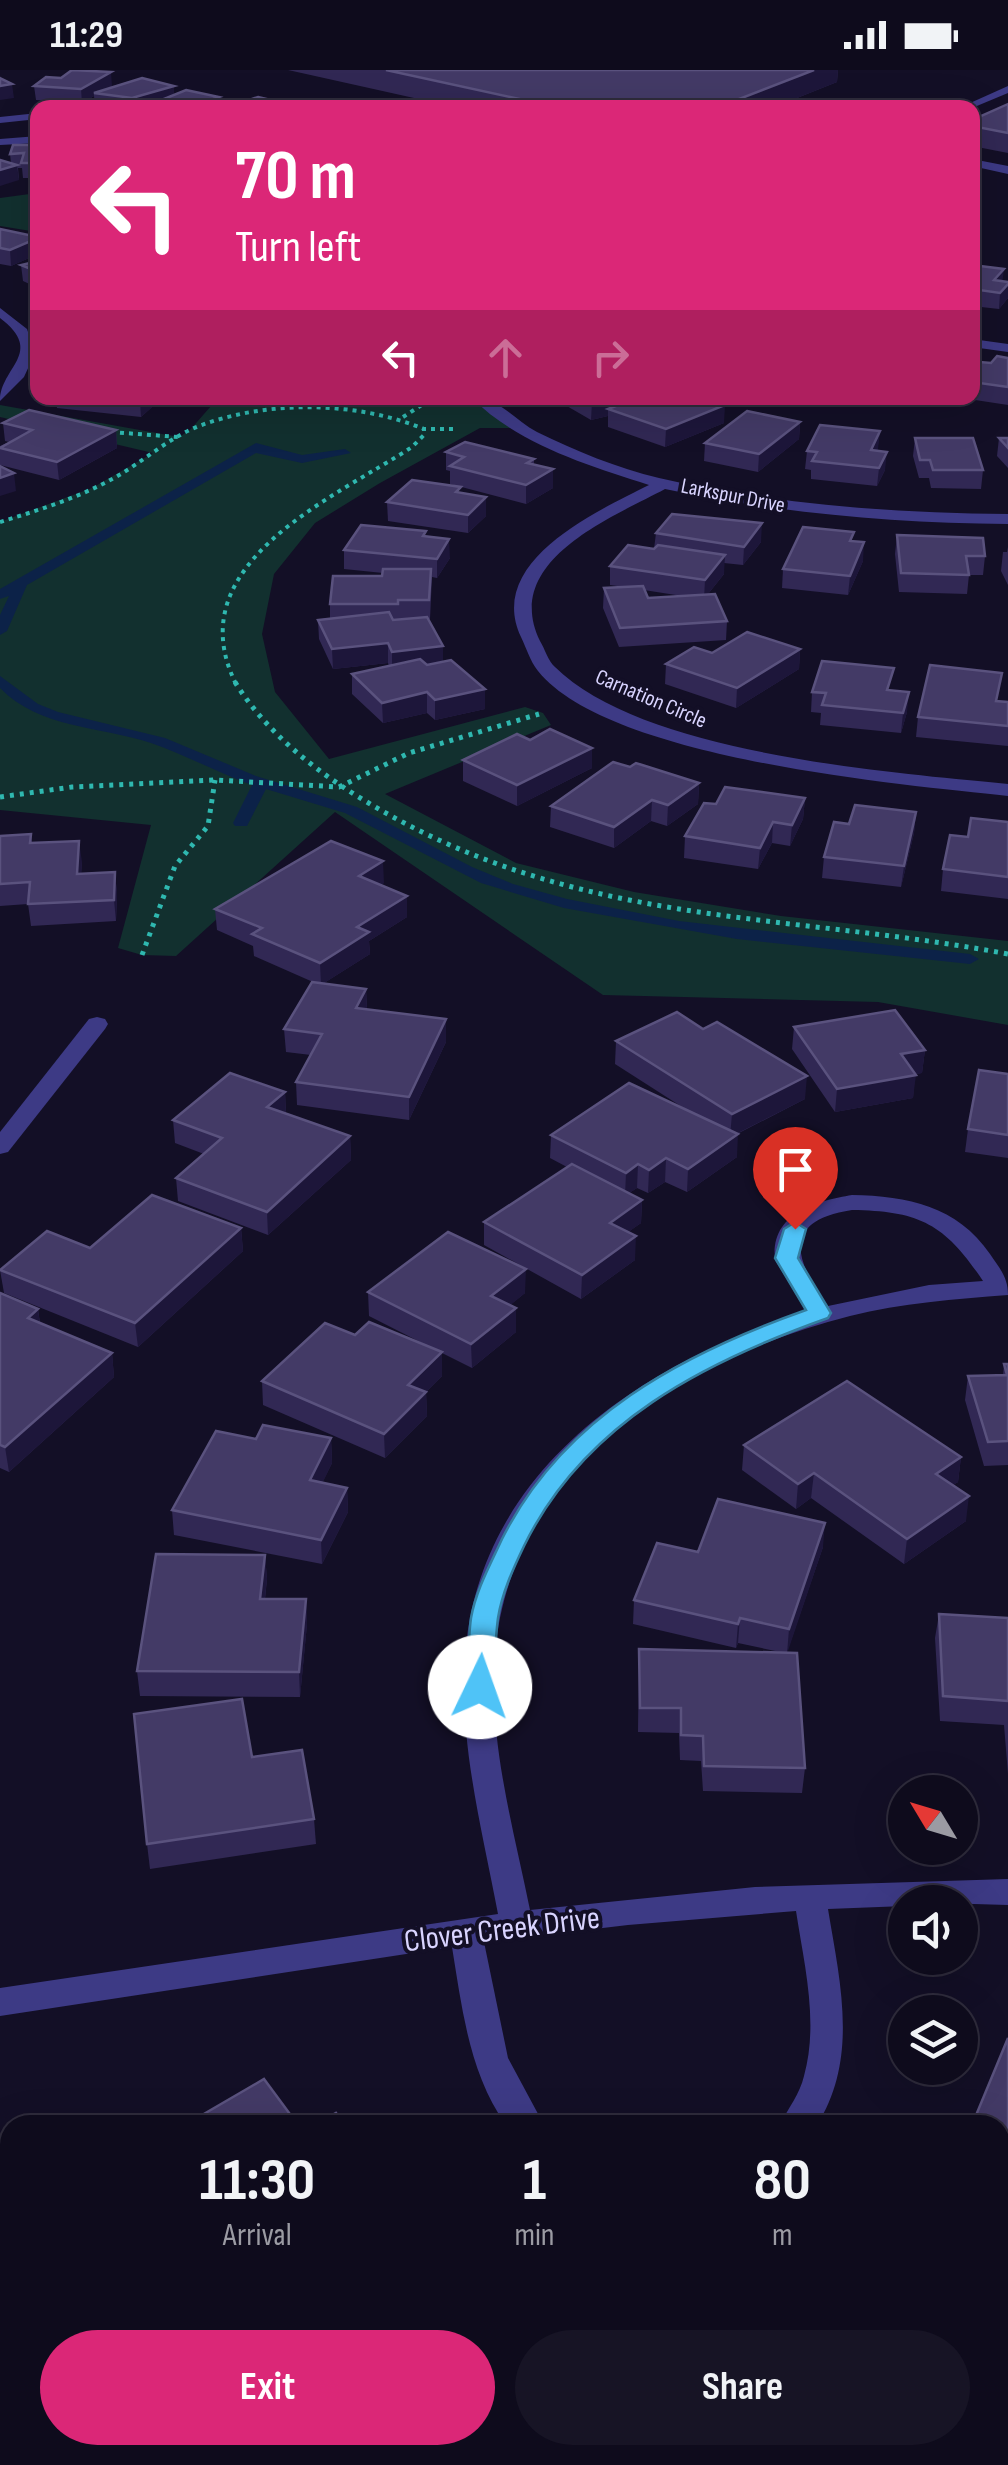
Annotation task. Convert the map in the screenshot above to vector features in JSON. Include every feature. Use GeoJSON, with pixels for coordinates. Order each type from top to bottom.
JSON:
{"type":"FeatureCollection","features":[{"type":"Feature","properties":{"kind":"street"},"geometry":{"type":"LineString","coordinates":[[980,101],[1008,89]]}},
{"type":"Feature","properties":{"kind":"street"},"geometry":{"type":"LineString","coordinates":[[0,120],[30,117]]}},
{"type":"Feature","properties":{"kind":"street"},"geometry":{"type":"LineString","coordinates":[[0,142],[30,140]]}},
{"type":"Feature","properties":{"kind":"street"},"geometry":{"type":"LineString","coordinates":[[980,164],[1008,170]]}},
{"type":"Feature","properties":{"kind":"street"},"geometry":{"type":"LineString","coordinates":[[0,312],[26,335],[29,350],[22,370],[0,397]]}},
{"type":"Feature","properties":{"kind":"street"},"geometry":{"type":"LineString","coordinates":[[980,344],[1008,348]]}},
{"type":"Feature","properties":{"kind":"street","name":"Larkspur Drive"},"geometry":{"type":"LineString","coordinates":[[487,405],[502,417],[554,444],[664,483],[760,502],[855,514],[1008,519]]}},
{"type":"Feature","properties":{"kind":"street","name":"Carnation Circle"},"geometry":{"type":"LineString","coordinates":[[664,483],[577,532],[555,548],[535,571],[526,591],[523,624],[528,643],[547,671],[603,706],[666,734],[718,750],[804,766],[1008,790]]}},
{"type":"Feature","properties":{"kind":"street"},"geometry":{"type":"LineString","coordinates":[[0,1147],[97,1024]]}},
{"type":"Feature","properties":{"kind":"street"},"geometry":{"type":"LineString","coordinates":[[820,1313],[790,1266],[788,1243],[804,1220],[825,1209],[856,1201],[900,1204],[945,1221],[965,1238],[1003,1287]]}},
{"type":"Feature","properties":{"kind":"street"},"geometry":{"type":"LineString","coordinates":[[518,1925],[483,1742],[480,1687],[485,1618],[509,1546],[554,1478],[624,1408],[727,1348],[820,1313],[909,1296],[1003,1287]]}},
{"type":"Feature","properties":{"kind":"street","name":"Clover Creek Drive"},"geometry":{"type":"LineString","coordinates":[[0,2002],[518,1925],[810,1898],[928,1891],[1008,1892]]}},
{"type":"Feature","properties":{"kind":"street"},"geometry":{"type":"LineString","coordinates":[[805,2115],[821,2090],[826,2055],[810,1898]]}},
{"type":"Feature","properties":{"kind":"street"},"geometry":{"type":"LineString","coordinates":[[466,1932],[490,2057],[500,2086],[519,2115]]}},
{"type":"Feature","properties":{"kind":"path"},"geometry":{"type":"LineString","coordinates":[[402,418],[423,405]]}},
{"type":"Feature","properties":{"kind":"path"},"geometry":{"type":"LineString","coordinates":[[0,522],[92,488],[203,425],[274,412],[374,412],[402,418],[424,429],[466,429]]}},
{"type":"Feature","properties":{"kind":"path"},"geometry":{"type":"LineString","coordinates":[[424,429],[424,436],[412,447],[273,540],[240,572],[230,593],[224,656],[230,676],[293,750],[339,787],[476,860],[589,895],[672,912],[958,944],[1008,954]]}},
{"type":"Feature","properties":{"kind":"path"},"geometry":{"type":"LineString","coordinates":[[98,430],[179,437]]}},
{"type":"Feature","properties":{"kind":"path"},"geometry":{"type":"LineString","coordinates":[[0,796],[72,787],[215,780],[339,787],[410,753],[543,713]]}},
{"type":"Feature","properties":{"kind":"path"},"geometry":{"type":"LineString","coordinates":[[142,955],[175,866],[208,826],[215,780]]}},
{"type":"Feature","properties":{"kind":"green space"},"geometry":{"type":"Polygon","coordinates":[[[30,194],[30,231],[0,226],[0,198],[30,194]]]}},
{"type":"Feature","properties":{"kind":"green space"},"geometry":{"type":"Polygon","coordinates":[[[0,405],[179,437],[212,405],[489,405],[520,428],[480,428],[380,483],[315,523],[274,574],[262,634],[275,692],[329,759],[525,707],[543,713],[551,725],[385,794],[516,863],[634,892],[781,916],[1008,941],[1008,1025],[878,1002],[603,995],[335,812],[176,956],[142,955],[118,948],[151,825],[0,810],[0,522],[92,488],[153,453],[0,417],[0,405]]]}},
{"type":"Feature","properties":{"kind":"building"},"geometry":{"type":"Polygon","coordinates":[[[72,70],[111,72],[81,89],[34,86],[46,77],[61,78],[72,70]]]}},
{"type":"Feature","properties":{"kind":"building"},"geometry":{"type":"Polygon","coordinates":[[[386,70],[814,70],[737,100],[524,100],[386,70]]]}},
{"type":"Feature","properties":{"kind":"building"},"geometry":{"type":"Polygon","coordinates":[[[142,78],[174,86],[132,98],[94,93],[142,78]]]}},
{"type":"Feature","properties":{"kind":"building"},"geometry":{"type":"Polygon","coordinates":[[[186,90],[219,97],[210,100],[161,100],[186,90]]]}},
{"type":"Feature","properties":{"kind":"building"},"geometry":{"type":"Polygon","coordinates":[[[1008,104],[1008,133],[980,128],[980,116],[1008,104]]]}},
{"type":"Feature","properties":{"kind":"building"},"geometry":{"type":"Polygon","coordinates":[[[13,145],[30,145],[30,163],[21,163],[24,153],[10,154],[13,145]]]}},
{"type":"Feature","properties":{"kind":"building"},"geometry":{"type":"Polygon","coordinates":[[[0,160],[17,165],[0,170],[0,160]]]}},
{"type":"Feature","properties":{"kind":"building"},"geometry":{"type":"Polygon","coordinates":[[[0,229],[30,235],[30,241],[10,250],[0,248],[0,229]]]}},
{"type":"Feature","properties":{"kind":"building"},"geometry":{"type":"Polygon","coordinates":[[[980,266],[1004,269],[994,280],[1008,282],[1000,293],[980,290],[980,266]]]}},
{"type":"Feature","properties":{"kind":"building"},"geometry":{"type":"Polygon","coordinates":[[[997,356],[1008,358],[1008,387],[980,383],[980,362],[991,363],[997,356]]]}},
{"type":"Feature","properties":{"kind":"building"},"geometry":{"type":"Polygon","coordinates":[[[618,405],[725,405],[666,429],[608,409],[618,405]]]}},
{"type":"Feature","properties":{"kind":"building"},"geometry":{"type":"Polygon","coordinates":[[[29,410],[116,430],[57,462],[0,448],[32,430],[3,423],[29,410]]]}},
{"type":"Feature","properties":{"kind":"building"},"geometry":{"type":"Polygon","coordinates":[[[747,411],[800,422],[759,454],[705,443],[747,411]]]}},
{"type":"Feature","properties":{"kind":"building"},"geometry":{"type":"Polygon","coordinates":[[[820,425],[880,431],[871,450],[887,452],[879,468],[812,461],[817,452],[807,451],[820,425]]]}},
{"type":"Feature","properties":{"kind":"building"},"geometry":{"type":"Polygon","coordinates":[[[915,438],[973,438],[983,470],[933,470],[930,460],[920,460],[915,438]]]}},
{"type":"Feature","properties":{"kind":"building"},"geometry":{"type":"Polygon","coordinates":[[[465,442],[534,459],[527,463],[553,469],[526,485],[450,466],[464,457],[446,452],[465,442]]]}},
{"type":"Feature","properties":{"kind":"building"},"geometry":{"type":"Polygon","coordinates":[[[0,466],[14,473],[0,478],[0,466]]]}},
{"type":"Feature","properties":{"kind":"building"},"geometry":{"type":"Polygon","coordinates":[[[412,480],[461,487],[456,492],[486,497],[468,515],[387,502],[412,480]]]}},
{"type":"Feature","properties":{"kind":"building"},"geometry":{"type":"Polygon","coordinates":[[[672,514],[762,523],[744,547],[656,533],[672,514]]]}},
{"type":"Feature","properties":{"kind":"building"},"geometry":{"type":"Polygon","coordinates":[[[361,525],[426,531],[423,536],[449,539],[437,559],[344,550],[361,525]]]}},
{"type":"Feature","properties":{"kind":"building"},"geometry":{"type":"Polygon","coordinates":[[[803,527],[854,532],[850,541],[864,542],[850,576],[783,569],[803,527]]]}},
{"type":"Feature","properties":{"kind":"building"},"geometry":{"type":"Polygon","coordinates":[[[897,535],[983,538],[985,556],[966,556],[969,575],[901,573],[897,535]]]}},
{"type":"Feature","properties":{"kind":"building"},"geometry":{"type":"Polygon","coordinates":[[[628,545],[654,549],[658,545],[725,555],[705,580],[610,566],[628,545]]]}},
{"type":"Feature","properties":{"kind":"building"},"geometry":{"type":"Polygon","coordinates":[[[383,569],[431,569],[429,600],[330,604],[333,576],[382,576],[383,569]]]}},
{"type":"Feature","properties":{"kind":"building"},"geometry":{"type":"Polygon","coordinates":[[[643,586],[648,598],[715,594],[727,621],[620,628],[604,588],[643,586]]]}},
{"type":"Feature","properties":{"kind":"building"},"geometry":{"type":"Polygon","coordinates":[[[389,612],[393,620],[427,617],[443,646],[392,652],[388,643],[332,649],[318,620],[389,612]]]}},
{"type":"Feature","properties":{"kind":"building"},"geometry":{"type":"Polygon","coordinates":[[[747,632],[800,649],[737,688],[666,664],[694,647],[712,653],[747,632]]]}},
{"type":"Feature","properties":{"kind":"building"},"geometry":{"type":"Polygon","coordinates":[[[420,659],[427,665],[451,660],[485,689],[435,700],[427,692],[382,703],[352,674],[420,659]]]}},
{"type":"Feature","properties":{"kind":"building"},"geometry":{"type":"Polygon","coordinates":[[[822,661],[894,668],[887,690],[909,692],[903,713],[822,705],[826,693],[812,692],[822,661]]]}},
{"type":"Feature","properties":{"kind":"building"},"geometry":{"type":"Polygon","coordinates":[[[930,665],[1002,673],[996,701],[1008,702],[1008,726],[918,717],[930,665]]]}},
{"type":"Feature","properties":{"kind":"building"},"geometry":{"type":"Polygon","coordinates":[[[550,729],[592,748],[517,785],[463,760],[517,734],[530,740],[550,729]]]}},
{"type":"Feature","properties":{"kind":"building"},"geometry":{"type":"Polygon","coordinates":[[[613,762],[630,767],[636,763],[699,783],[668,805],[652,800],[614,827],[551,806],[613,762]]]}},
{"type":"Feature","properties":{"kind":"building"},"geometry":{"type":"Polygon","coordinates":[[[725,787],[805,798],[792,825],[773,822],[760,848],[685,836],[704,803],[716,804],[725,787]]]}},
{"type":"Feature","properties":{"kind":"building"},"geometry":{"type":"Polygon","coordinates":[[[855,805],[916,812],[904,866],[824,857],[834,822],[849,824],[855,805]]]}},
{"type":"Feature","properties":{"kind":"building"},"geometry":{"type":"Polygon","coordinates":[[[971,818],[1008,822],[1008,877],[943,869],[950,835],[968,837],[971,818]]]}},
{"type":"Feature","properties":{"kind":"building"},"geometry":{"type":"Polygon","coordinates":[[[31,834],[30,843],[79,841],[77,874],[115,872],[114,900],[28,904],[30,882],[0,884],[0,836],[31,834]]]}},
{"type":"Feature","properties":{"kind":"building"},"geometry":{"type":"Polygon","coordinates":[[[331,841],[383,861],[359,876],[407,896],[357,927],[369,932],[320,963],[252,934],[262,928],[215,909],[331,841]]]}},
{"type":"Feature","properties":{"kind":"building"},"geometry":{"type":"Polygon","coordinates":[[[312,982],[366,989],[356,1008],[446,1019],[409,1097],[296,1082],[322,1034],[284,1029],[312,982]]]}},
{"type":"Feature","properties":{"kind":"building"},"geometry":{"type":"Polygon","coordinates":[[[895,1010],[925,1050],[901,1054],[916,1075],[837,1089],[794,1027],[895,1010]]]}},
{"type":"Feature","properties":{"kind":"building"},"geometry":{"type":"Polygon","coordinates":[[[677,1012],[703,1029],[717,1022],[807,1076],[732,1114],[616,1041],[677,1012]]]}},
{"type":"Feature","properties":{"kind":"building"},"geometry":{"type":"Polygon","coordinates":[[[979,1070],[1008,1074],[1008,1135],[968,1129],[979,1070]]]}},
{"type":"Feature","properties":{"kind":"building"},"geometry":{"type":"Polygon","coordinates":[[[230,1073],[285,1092],[267,1107],[350,1136],[267,1212],[176,1178],[222,1138],[173,1120],[230,1073]]]}},
{"type":"Feature","properties":{"kind":"building"},"geometry":{"type":"Polygon","coordinates":[[[629,1083],[738,1134],[688,1169],[666,1158],[649,1170],[638,1164],[626,1173],[551,1135],[629,1083]]]}},
{"type":"Feature","properties":{"kind":"building"},"geometry":{"type":"Polygon","coordinates":[[[572,1164],[642,1200],[610,1223],[636,1236],[582,1275],[484,1222],[572,1164]]]}},
{"type":"Feature","properties":{"kind":"building"},"geometry":{"type":"Polygon","coordinates":[[[152,1195],[241,1228],[135,1323],[0,1270],[47,1231],[90,1248],[152,1195]]]}},
{"type":"Feature","properties":{"kind":"building"},"geometry":{"type":"Polygon","coordinates":[[[448,1232],[526,1269],[491,1296],[516,1308],[471,1344],[368,1292],[448,1232]]]}},
{"type":"Feature","properties":{"kind":"building"},"geometry":{"type":"Polygon","coordinates":[[[0,1293],[38,1309],[28,1318],[112,1353],[5,1447],[0,1445],[0,1293]]]}},
{"type":"Feature","properties":{"kind":"building"},"geometry":{"type":"Polygon","coordinates":[[[369,1322],[442,1352],[408,1385],[426,1392],[384,1434],[262,1381],[325,1323],[355,1335],[369,1322]]]}},
{"type":"Feature","properties":{"kind":"building"},"geometry":{"type":"Polygon","coordinates":[[[1004,1364],[1008,1364],[1008,1441],[988,1442],[968,1376],[1007,1375],[1004,1364]]]}},
{"type":"Feature","properties":{"kind":"building"},"geometry":{"type":"Polygon","coordinates":[[[847,1381],[961,1457],[936,1474],[969,1496],[907,1539],[814,1473],[798,1484],[744,1445],[847,1381]]]}},
{"type":"Feature","properties":{"kind":"building"},"geometry":{"type":"Polygon","coordinates":[[[263,1425],[331,1438],[310,1480],[347,1488],[321,1540],[172,1510],[216,1431],[256,1439],[263,1425]]]}},
{"type":"Feature","properties":{"kind":"building"},"geometry":{"type":"Polygon","coordinates":[[[718,1499],[825,1523],[789,1629],[740,1618],[738,1624],[634,1600],[657,1543],[698,1552],[718,1499]]]}},
{"type":"Feature","properties":{"kind":"building"},"geometry":{"type":"Polygon","coordinates":[[[156,1554],[265,1555],[260,1599],[306,1599],[299,1672],[137,1671],[156,1554]]]}},
{"type":"Feature","properties":{"kind":"building"},"geometry":{"type":"Polygon","coordinates":[[[939,1614],[1008,1618],[1008,1701],[943,1696],[939,1614]]]}},
{"type":"Feature","properties":{"kind":"building"},"geometry":{"type":"Polygon","coordinates":[[[639,1649],[797,1653],[805,1768],[704,1766],[703,1736],[681,1735],[681,1708],[640,1708],[639,1649]]]}},
{"type":"Feature","properties":{"kind":"building"},"geometry":{"type":"Polygon","coordinates":[[[242,1699],[252,1757],[302,1750],[314,1819],[147,1844],[134,1714],[242,1699]]]}},
{"type":"Feature","properties":{"kind":"building"},"geometry":{"type":"Polygon","coordinates":[[[1008,2038],[1008,2115],[976,2115],[1008,2038]]]}},
{"type":"Feature","properties":{"kind":"building"},"geometry":{"type":"Polygon","coordinates":[[[264,2079],[291,2115],[202,2115],[264,2079]]]}},
{"type":"Feature","properties":{"kind":"waterway"},"geometry":{"type":"LineString","coordinates":[[254,449],[260,446]]}},
{"type":"Feature","properties":{"kind":"waterway"},"geometry":{"type":"LineString","coordinates":[[0,595],[254,449]]}},
{"type":"Feature","properties":{"kind":"waterway"},"geometry":{"type":"LineString","coordinates":[[254,449],[302,459],[345,453]]}},
{"type":"Feature","properties":{"kind":"waterway"},"geometry":{"type":"LineString","coordinates":[[0,631],[21,583]]}},
{"type":"Feature","properties":{"kind":"waterway"},"geometry":{"type":"LineString","coordinates":[[0,680],[33,707],[160,741],[251,780],[330,802],[371,819],[466,871],[507,887],[621,916],[679,926],[970,959]]}},
{"type":"Feature","properties":{"kind":"waterway"},"geometry":{"type":"LineString","coordinates":[[241,823],[261,783]]}},
{"type":"Feature","properties":{"kind":"route"},"geometry":{"type":"LineString","coordinates":[[480,1687],[485,1618],[495,1580],[530,1508],[576,1452],[624,1408],[677,1374],[752,1337],[820,1313],[786,1258],[795,1229]]}}]}
